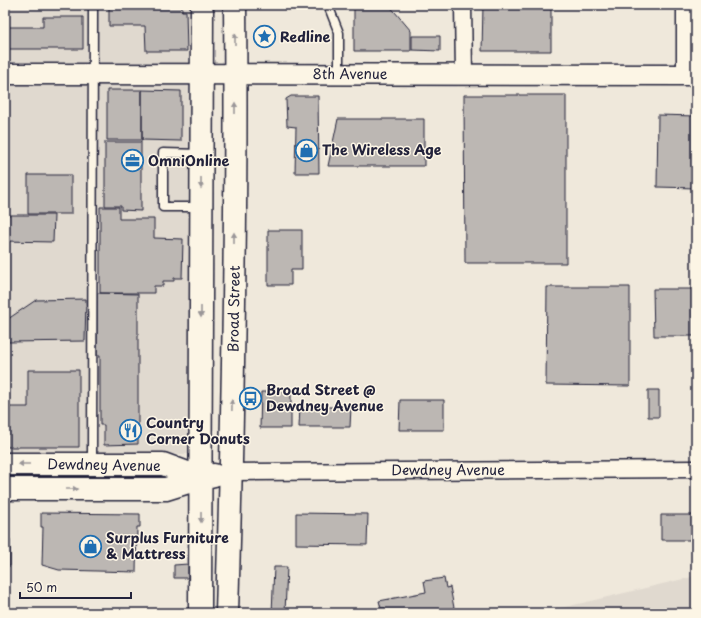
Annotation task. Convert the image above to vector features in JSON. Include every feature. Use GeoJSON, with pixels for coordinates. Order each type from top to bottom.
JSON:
{"type":"FeatureCollection","features":[{"type":"Feature","properties":{"kind":"main road"},"geometry":{"type":"LineString","coordinates":[[200,613],[202,5]]}},
{"type":"Feature","properties":{"kind":"main road","name":"Broad Street"},"geometry":{"type":"LineString","coordinates":[[227,613],[231,472],[236,74],[235,5]]}},
{"type":"Feature","properties":{"kind":"main road","name":"Dewdney Avenue"},"geometry":{"type":"LineString","coordinates":[[5,464],[163,464],[201,478]]}},
{"type":"Feature","properties":{"kind":"main road","name":"Dewdney Avenue"},"geometry":{"type":"LineString","coordinates":[[5,489],[166,489],[201,478],[231,472]]}},
{"type":"Feature","properties":{"kind":"street"},"geometry":{"type":"LineString","coordinates":[[464,5],[464,74]]}},
{"type":"Feature","properties":{"kind":"street"},"geometry":{"type":"LineString","coordinates":[[685,5],[690,75]]}},
{"type":"Feature","properties":{"kind":"street","name":"8th Avenue"},"geometry":{"type":"LineString","coordinates":[[5,74],[690,75]]}},
{"type":"Feature","properties":{"kind":"street","name":"Dewdney Avenue"},"geometry":{"type":"LineString","coordinates":[[231,472],[696,469]]}},
{"type":"Feature","properties":{"kind":"lane"},"geometry":{"type":"LineString","coordinates":[[92,5],[92,464]]}},
{"type":"Feature","properties":{"kind":"lane"},"geometry":{"type":"LineString","coordinates":[[328,5],[339,33],[339,74]]}},
{"type":"Feature","properties":{"kind":"lane"},"geometry":{"type":"LineString","coordinates":[[201,208],[163,208],[163,153],[202,154]]}},
{"type":"Feature","properties":{"kind":"shaded area"},"geometry":{"type":"Polygon","coordinates":[[[5,5],[190,5],[190,297],[193,454],[97,454],[5,460],[5,5]]]}},
{"type":"Feature","properties":{"kind":"shaded area"},"geometry":{"type":"Polygon","coordinates":[[[696,576],[696,613],[540,613],[696,576]]]}},
{"type":"Feature","properties":{"kind":"building"},"geometry":{"type":"Polygon","coordinates":[[[109,5],[182,5],[182,11],[186,11],[187,51],[146,51],[145,26],[109,26],[109,5]]]}},
{"type":"Feature","properties":{"kind":"building"},"geometry":{"type":"Polygon","coordinates":[[[354,5],[389,5],[411,31],[411,51],[354,51],[354,5]]]}},
{"type":"Feature","properties":{"kind":"building"},"geometry":{"type":"Polygon","coordinates":[[[483,5],[538,5],[538,9],[551,9],[551,51],[482,51],[483,5]]]}},
{"type":"Feature","properties":{"kind":"building"},"geometry":{"type":"Polygon","coordinates":[[[43,17],[83,17],[83,49],[5,49],[5,27],[43,27],[43,17]]]}},
{"type":"Feature","properties":{"kind":"building"},"geometry":{"type":"Polygon","coordinates":[[[412,36],[440,36],[440,51],[412,50],[412,36]]]}},
{"type":"Feature","properties":{"kind":"building"},"geometry":{"type":"Polygon","coordinates":[[[107,90],[142,90],[142,140],[107,140],[107,90]]]}},
{"type":"Feature","properties":{"kind":"building"},"geometry":{"type":"Polygon","coordinates":[[[142,90],[181,91],[181,141],[142,140],[142,90]]]}},
{"type":"Feature","properties":{"kind":"building"},"geometry":{"type":"Polygon","coordinates":[[[464,95],[566,95],[566,263],[465,263],[464,95]]]}},
{"type":"Feature","properties":{"kind":"building","name":"The Wireless Age"},"geometry":{"type":"Polygon","coordinates":[[[291,96],[318,96],[319,173],[295,173],[296,127],[287,126],[286,99],[291,96]]]}},
{"type":"Feature","properties":{"kind":"building"},"geometry":{"type":"Polygon","coordinates":[[[658,115],[696,116],[696,188],[657,187],[658,115]]]}},
{"type":"Feature","properties":{"kind":"building"},"geometry":{"type":"Polygon","coordinates":[[[338,119],[424,119],[424,166],[328,166],[338,119]]]}},
{"type":"Feature","properties":{"kind":"building"},"geometry":{"type":"Polygon","coordinates":[[[105,142],[141,142],[141,211],[121,210],[121,206],[105,206],[105,142]]]}},
{"type":"Feature","properties":{"kind":"building"},"geometry":{"type":"Polygon","coordinates":[[[28,175],[71,175],[71,214],[28,214],[28,175]]]}},
{"type":"Feature","properties":{"kind":"building"},"geometry":{"type":"Polygon","coordinates":[[[100,207],[119,207],[119,219],[154,219],[154,238],[183,239],[182,278],[174,278],[174,281],[163,281],[163,286],[154,286],[154,293],[100,293],[100,207]]]}},
{"type":"Feature","properties":{"kind":"building"},"geometry":{"type":"Polygon","coordinates":[[[5,215],[54,215],[53,242],[5,241],[5,215]]]}},
{"type":"Feature","properties":{"kind":"building"},"geometry":{"type":"Polygon","coordinates":[[[268,230],[302,230],[302,270],[291,270],[291,285],[268,285],[268,230]]]}},
{"type":"Feature","properties":{"kind":"building"},"geometry":{"type":"Polygon","coordinates":[[[547,287],[630,287],[630,386],[546,385],[547,287]]]}},
{"type":"Feature","properties":{"kind":"building"},"geometry":{"type":"Polygon","coordinates":[[[653,289],[696,289],[696,336],[654,336],[653,289]]]}},
{"type":"Feature","properties":{"kind":"building"},"geometry":{"type":"Polygon","coordinates":[[[97,293],[138,294],[138,444],[104,445],[104,425],[100,425],[100,356],[97,356],[97,293]]]}},
{"type":"Feature","properties":{"kind":"building"},"geometry":{"type":"Polygon","coordinates":[[[86,299],[85,341],[8,342],[8,319],[36,300],[86,299]]]}},
{"type":"Feature","properties":{"kind":"building"},"geometry":{"type":"Polygon","coordinates":[[[28,370],[79,370],[79,447],[7,447],[7,407],[28,407],[28,370]]]}},
{"type":"Feature","properties":{"kind":"building"},"geometry":{"type":"Polygon","coordinates":[[[648,390],[659,390],[659,417],[648,417],[648,390]]]}},
{"type":"Feature","properties":{"kind":"building"},"geometry":{"type":"Polygon","coordinates":[[[261,392],[291,392],[291,428],[260,428],[261,392]]]}},
{"type":"Feature","properties":{"kind":"building"},"geometry":{"type":"Polygon","coordinates":[[[400,400],[444,400],[444,430],[399,430],[400,400]]]}},
{"type":"Feature","properties":{"kind":"building"},"geometry":{"type":"Polygon","coordinates":[[[300,407],[351,407],[350,427],[299,427],[300,407]]]}},
{"type":"Feature","properties":{"kind":"building","name":"Surplus Furniture & Mattress"},"geometry":{"type":"Polygon","coordinates":[[[41,513],[140,514],[140,527],[137,527],[136,572],[59,570],[42,565],[43,527],[41,527],[41,513]]]}},
{"type":"Feature","properties":{"kind":"building"},"geometry":{"type":"Polygon","coordinates":[[[296,513],[368,514],[367,545],[296,544],[296,513]]]}},
{"type":"Feature","properties":{"kind":"building"},"geometry":{"type":"Polygon","coordinates":[[[661,515],[696,515],[696,540],[661,540],[661,515]]]}},
{"type":"Feature","properties":{"kind":"building"},"geometry":{"type":"Polygon","coordinates":[[[5,540],[10,540],[10,566],[5,566],[5,540]]]}},
{"type":"Feature","properties":{"kind":"building"},"geometry":{"type":"Polygon","coordinates":[[[188,564],[188,578],[174,578],[174,565],[188,564]]]}},
{"type":"Feature","properties":{"kind":"building"},"geometry":{"type":"Polygon","coordinates":[[[274,567],[287,567],[285,613],[272,613],[274,567]]]}},
{"type":"Feature","properties":{"kind":"building"},"geometry":{"type":"Polygon","coordinates":[[[444,578],[446,588],[450,587],[455,613],[386,613],[385,608],[381,608],[379,601],[426,592],[424,581],[444,578]]]}},
{"type":"Feature","properties":{"kind":"place","name":"Redline"},"geometry":{"type":"Point","coordinates":[265,37]}},
{"type":"Feature","properties":{"kind":"place","name":"The Wireless Age"},"geometry":{"type":"Point","coordinates":[307,150]}},
{"type":"Feature","properties":{"kind":"place","name":"OmniOnline"},"geometry":{"type":"Point","coordinates":[133,161]}},
{"type":"Feature","properties":{"kind":"place","name":"Broad Street @ Dewdney Avenue"},"geometry":{"type":"Point","coordinates":[251,398]}},
{"type":"Feature","properties":{"kind":"place","name":"Country Corner Donuts"},"geometry":{"type":"Point","coordinates":[130,431]}},
{"type":"Feature","properties":{"kind":"place","name":"Surplus Furniture & Mattress"},"geometry":{"type":"Point","coordinates":[90,546]}}]}
